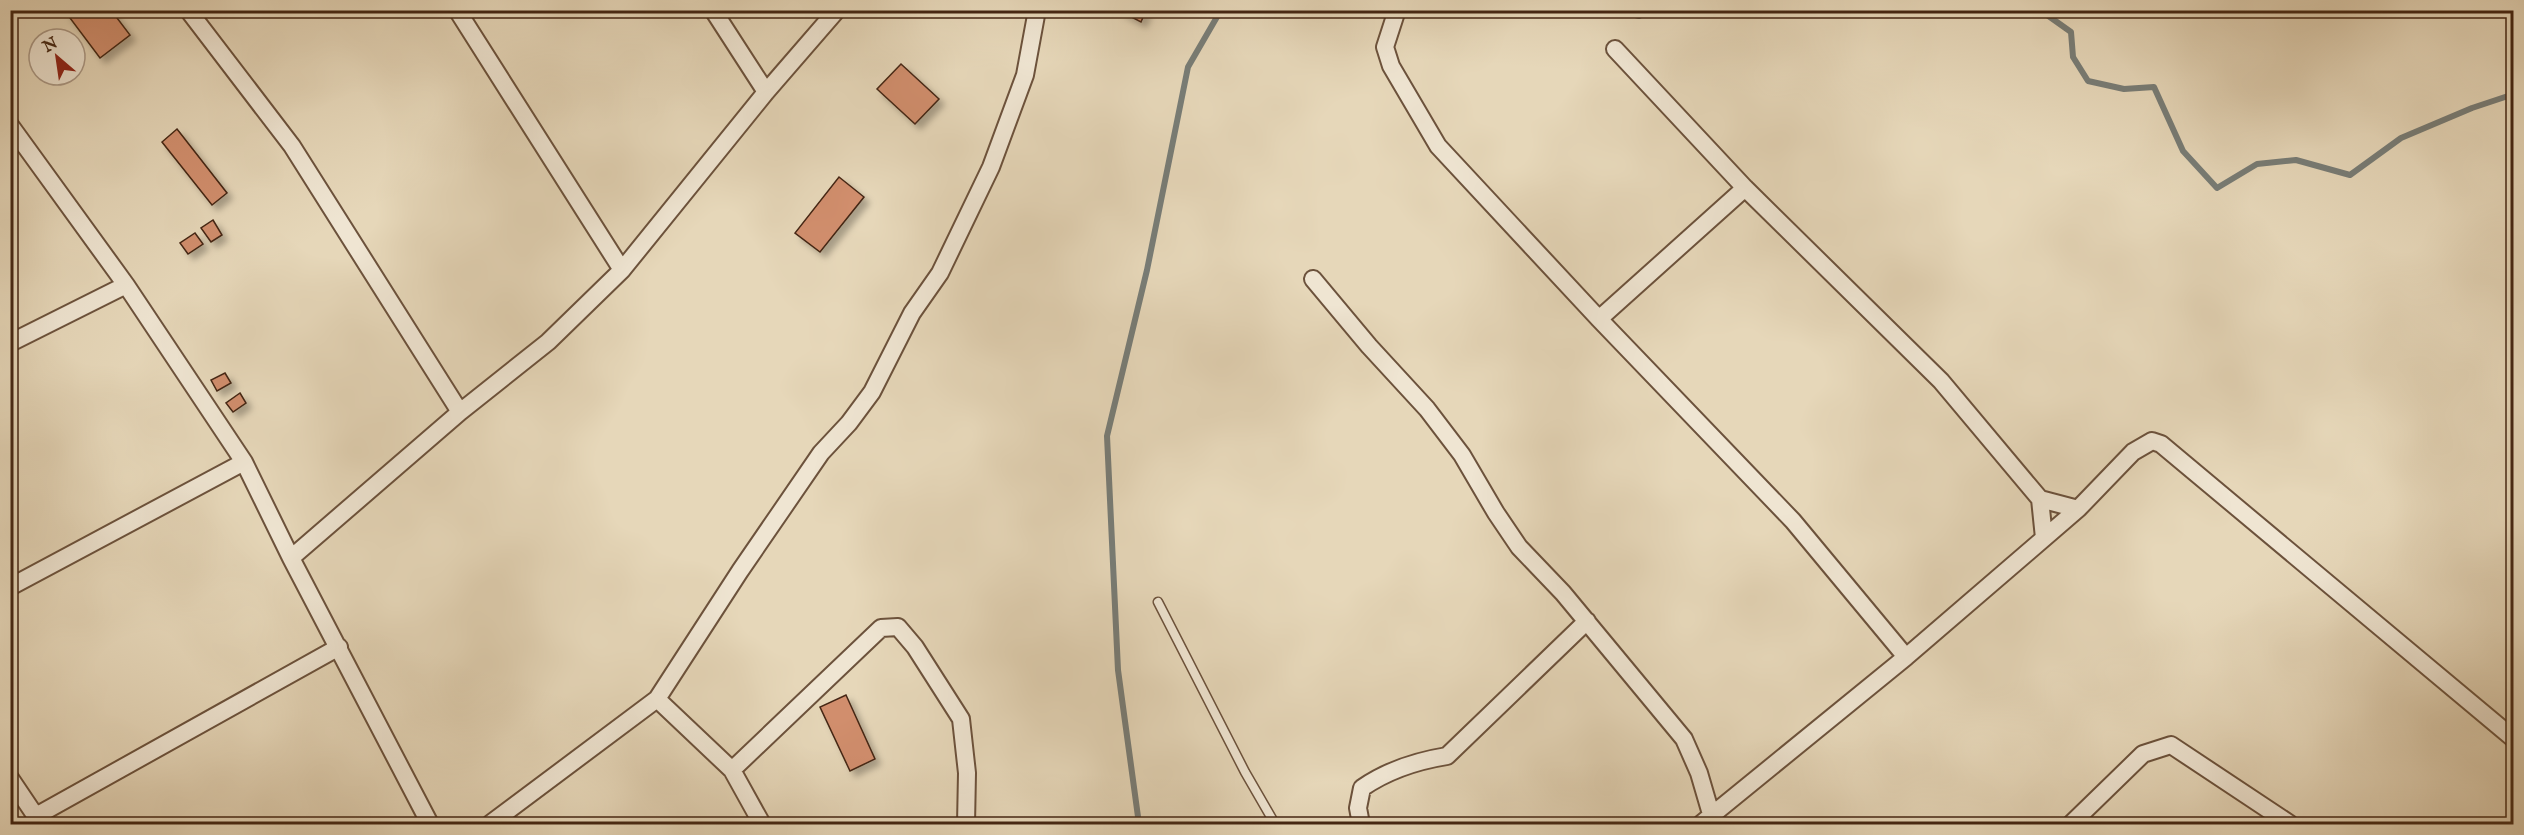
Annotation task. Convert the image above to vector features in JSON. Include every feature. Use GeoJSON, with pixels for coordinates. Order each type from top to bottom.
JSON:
{"type":"FeatureCollection","features":[{"type":"Feature","properties":{"kind":"street"},"geometry":{"type":"LineString","coordinates":[[188,10],[292,146],[460,412]]}},
{"type":"Feature","properties":{"kind":"street"},"geometry":{"type":"LineString","coordinates":[[457,10],[622,270]]}},
{"type":"Feature","properties":{"kind":"street"},"geometry":{"type":"LineString","coordinates":[[713,10],[766,92]]}},
{"type":"Feature","properties":{"kind":"street"},"geometry":{"type":"LineString","coordinates":[[291,558],[460,412],[548,342],[622,270],[766,92],[837,10]]}},
{"type":"Feature","properties":{"kind":"street"},"geometry":{"type":"LineString","coordinates":[[490,825],[657,699],[740,571],[821,453],[849,423],[872,392],[912,313],[940,273],[992,167],[1025,75],[1037,10]]}},
{"type":"Feature","properties":{"kind":"street"},"geometry":{"type":"LineString","coordinates":[[1397,10],[1384,46],[1390,66],[1438,146],[1599,319],[1793,521],[1906,657]]}},
{"type":"Feature","properties":{"kind":"street"},"geometry":{"type":"LineString","coordinates":[[1615,49],[1745,188],[1941,381],[2040,499],[2044,538]]}},
{"type":"Feature","properties":{"kind":"street"},"geometry":{"type":"LineString","coordinates":[[10,125],[126,285],[244,462],[291,558],[430,825]]}},
{"type":"Feature","properties":{"kind":"street"},"geometry":{"type":"LineString","coordinates":[[1599,319],[1745,188]]}},
{"type":"Feature","properties":{"kind":"street"},"geometry":{"type":"LineString","coordinates":[[1313,279],[1369,346],[1427,409],[1462,455],[1519,547],[1587,621],[1684,739],[1699,773],[1706,819]]}},
{"type":"Feature","properties":{"kind":"street"},"geometry":{"type":"LineString","coordinates":[[10,343],[126,285]]}},
{"type":"Feature","properties":{"kind":"street"},"geometry":{"type":"LineString","coordinates":[[1706,819],[1906,657],[2079,509],[2133,452],[2152,441],[2161,444],[2514,739]]}},
{"type":"Feature","properties":{"kind":"street"},"geometry":{"type":"LineString","coordinates":[[10,587],[244,462]]}},
{"type":"Feature","properties":{"kind":"street"},"geometry":{"type":"LineString","coordinates":[[2040,499],[2079,509]]}},
{"type":"Feature","properties":{"kind":"street"},"geometry":{"type":"LineString","coordinates":[[1361,825],[1358,808],[1362,788],[1383,774],[1427,759],[1447,756],[1587,621]]}},
{"type":"Feature","properties":{"kind":"street"},"geometry":{"type":"LineString","coordinates":[[732,770],[881,628],[898,627],[915,647],[961,719],[967,773],[966,825]]}},
{"type":"Feature","properties":{"kind":"street"},"geometry":{"type":"LineString","coordinates":[[10,778],[39,820],[339,647]]}},
{"type":"Feature","properties":{"kind":"street"},"geometry":{"type":"LineString","coordinates":[[657,699],[732,770],[762,825]]}},
{"type":"Feature","properties":{"kind":"street"},"geometry":{"type":"LineString","coordinates":[[2071,825],[2143,754],[2171,745],[2290,825]]}},
{"type":"Feature","properties":{"kind":"lane"},"geometry":{"type":"LineString","coordinates":[[1158,602],[1245,772],[1275,825]]}},
{"type":"Feature","properties":{"kind":"building"},"geometry":{"type":"Polygon","coordinates":[[[64,10],[111,10],[130,35],[100,58],[87,41],[87,27],[77,27],[64,10]]]}},
{"type":"Feature","properties":{"kind":"building"},"geometry":{"type":"Polygon","coordinates":[[[1118,10],[1146,10],[1141,22],[1118,10]]]}},
{"type":"Feature","properties":{"kind":"building"},"geometry":{"type":"Polygon","coordinates":[[[901,64],[939,99],[915,124],[877,89],[901,64]]]}},
{"type":"Feature","properties":{"kind":"building"},"geometry":{"type":"Polygon","coordinates":[[[177,129],[227,193],[212,205],[162,142],[177,129]]]}},
{"type":"Feature","properties":{"kind":"building"},"geometry":{"type":"Polygon","coordinates":[[[839,177],[864,197],[820,252],[795,233],[839,177]]]}},
{"type":"Feature","properties":{"kind":"building"},"geometry":{"type":"Polygon","coordinates":[[[213,220],[222,235],[211,242],[201,228],[213,220]]]}},
{"type":"Feature","properties":{"kind":"building"},"geometry":{"type":"Polygon","coordinates":[[[195,233],[203,244],[188,254],[180,243],[195,233]]]}},
{"type":"Feature","properties":{"kind":"building"},"geometry":{"type":"Polygon","coordinates":[[[225,373],[231,383],[217,391],[211,380],[225,373]]]}},
{"type":"Feature","properties":{"kind":"building"},"geometry":{"type":"Polygon","coordinates":[[[240,393],[246,403],[233,412],[226,403],[240,393]]]}},
{"type":"Feature","properties":{"kind":"building"},"geometry":{"type":"Polygon","coordinates":[[[846,695],[875,759],[850,771],[820,707],[846,695]]]}},
{"type":"Feature","properties":{"kind":"waterway"},"geometry":{"type":"LineString","coordinates":[[1139,824],[1118,670],[1107,436],[1147,270],[1188,67],[1221,10]]}},
{"type":"Feature","properties":{"kind":"waterway"},"geometry":{"type":"LineString","coordinates":[[1617,10],[1639,16],[1651,10]]}},
{"type":"Feature","properties":{"kind":"waterway"},"geometry":{"type":"LineString","coordinates":[[2040,10],[2071,32],[2073,57],[2088,81],[2124,89],[2154,87],[2183,151],[2217,188],[2257,164],[2296,160],[2350,175],[2401,138],[2472,108],[2514,94]]}}]}
